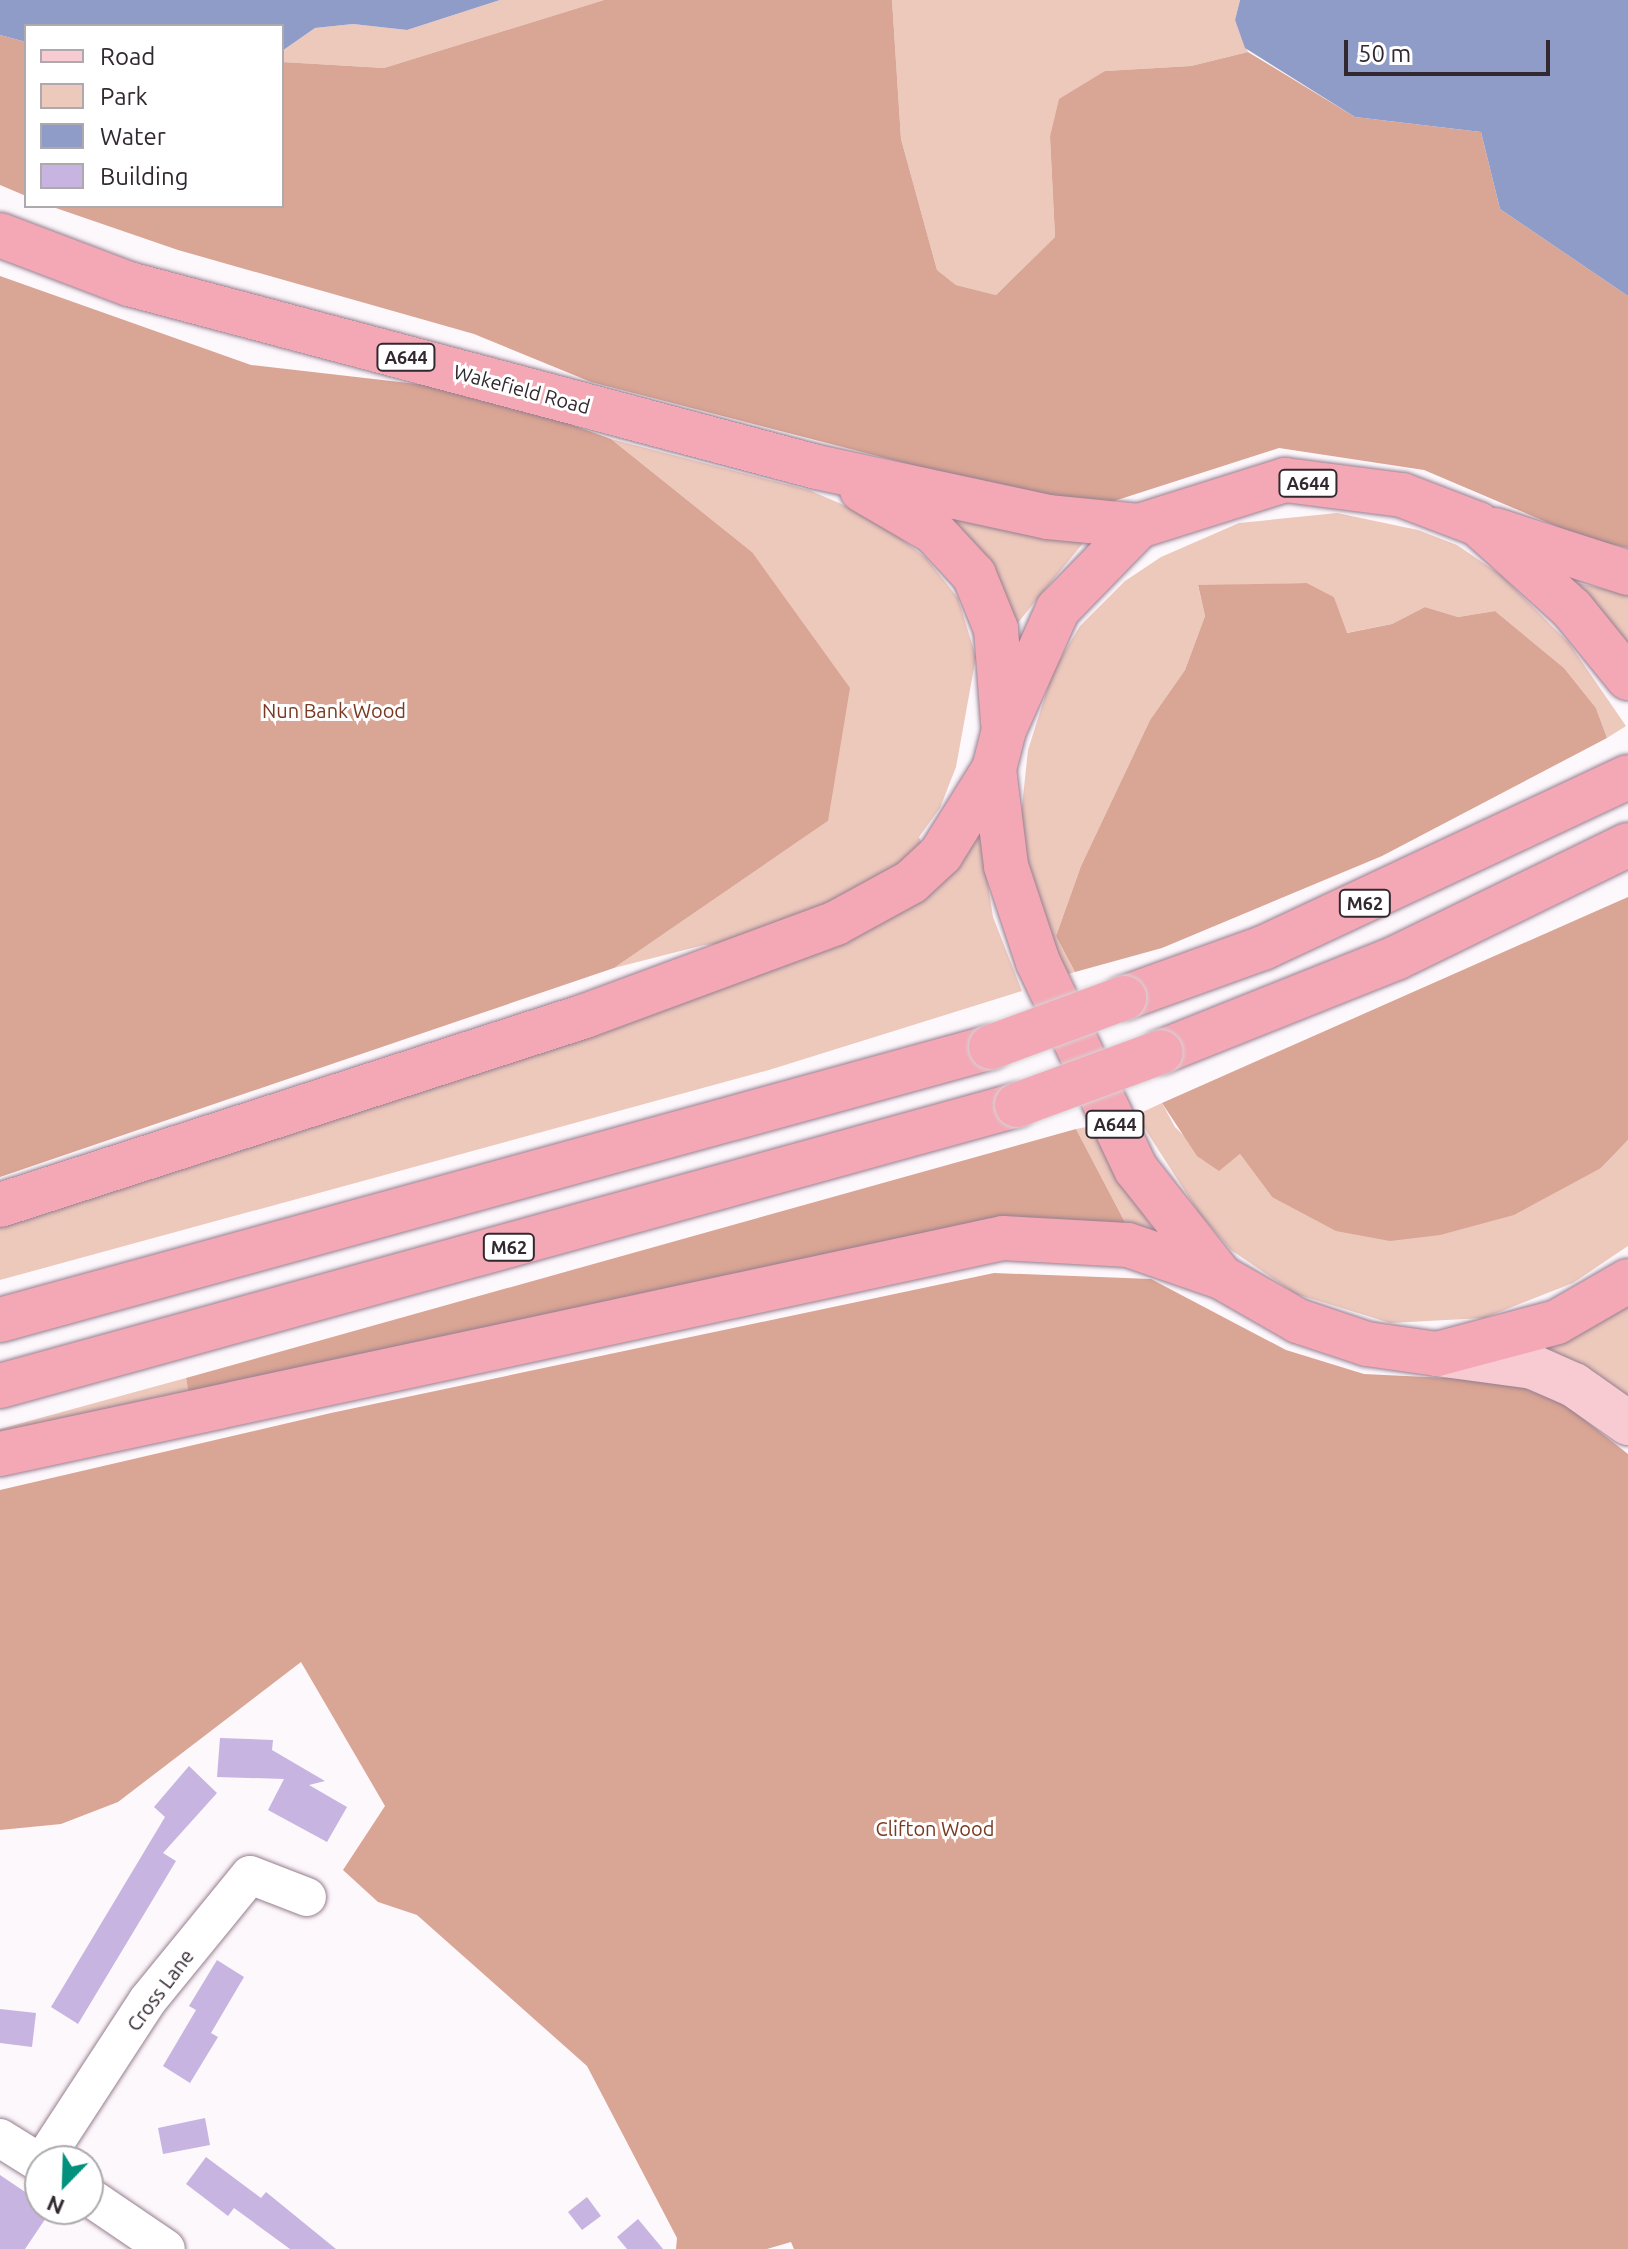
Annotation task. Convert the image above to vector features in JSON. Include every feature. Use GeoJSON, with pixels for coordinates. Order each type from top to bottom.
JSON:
{"type":"FeatureCollection","features":[{"type":"Feature","properties":{"kind":"highway","name":"Wakefield Road"},"geometry":{"type":"LineString","coordinates":[[0,235],[129,284],[817,467],[1048,517],[1139,526]]}},
{"type":"Feature","properties":{"kind":"highway","name":"Wakefield Road"},"geometry":{"type":"LineString","coordinates":[[817,467],[934,532],[974,575],[996,629],[999,750]]}},
{"type":"Feature","properties":{"kind":"highway","name":"A644"},"geometry":{"type":"LineString","coordinates":[[1628,678],[1572,609],[1478,524],[1402,495],[1285,480],[1139,526],[1058,609],[999,750],[1006,866],[1038,962],[1136,1169],[1221,1277],[1298,1321],[1367,1344],[1437,1354],[1557,1322],[1628,1281]]}},
{"type":"Feature","properties":{"kind":"highway"},"geometry":{"type":"LineString","coordinates":[[1478,524],[1628,573]]}},
{"type":"Feature","properties":{"kind":"highway"},"geometry":{"type":"LineString","coordinates":[[0,1205],[585,1016],[836,923],[911,882],[941,854],[999,750]]}},
{"type":"Feature","properties":{"kind":"highway","name":"M62"},"geometry":{"type":"LineString","coordinates":[[0,1320],[991,1047],[1263,948],[1614,785]]}},
{"type":"Feature","properties":{"kind":"highway","name":"M62"},"geometry":{"type":"LineString","coordinates":[[0,1386],[1017,1105],[1161,1052],[1396,958],[1627,845]]}},
{"type":"Feature","properties":{"kind":"highway"},"geometry":{"type":"LineString","coordinates":[[0,1454],[1003,1238],[1128,1245],[1221,1277]]}},
{"type":"Feature","properties":{"kind":"main road","name":"A644"},"geometry":{"type":"LineString","coordinates":[[1437,1354],[1533,1367],[1574,1385],[1628,1423]]}},
{"type":"Feature","properties":{"kind":"street","name":"Cross Lane"},"geometry":{"type":"LineString","coordinates":[[53,2145],[148,2000],[250,1875],[307,1897]]}},
{"type":"Feature","properties":{"kind":"street"},"geometry":{"type":"LineString","coordinates":[[0,2138],[24,2152]]}},
{"type":"Feature","properties":{"kind":"street"},"geometry":{"type":"LineString","coordinates":[[104,2207],[166,2249]]}},
{"type":"Feature","properties":{"kind":"green space"},"geometry":{"type":"Polygon","coordinates":[[[500,0],[604,0],[384,68],[284,62],[284,50],[315,28],[353,24],[407,30],[500,0]]]}},
{"type":"Feature","properties":{"kind":"green space"},"geometry":{"type":"Polygon","coordinates":[[[604,0],[892,0],[901,139],[937,270],[956,285],[996,295],[1055,237],[1050,137],[1059,99],[1105,71],[1191,66],[1248,52],[1355,117],[1481,132],[1500,209],[1628,296],[1628,548],[1584,538],[1424,470],[1279,448],[1111,502],[1044,499],[591,382],[474,334],[178,250],[56,208],[284,208],[284,62],[384,68],[604,0]]]}},
{"type":"Feature","properties":{"kind":"green space"},"geometry":{"type":"Polygon","coordinates":[[[892,0],[1240,0],[1235,20],[1248,52],[1191,66],[1105,71],[1050,137],[1055,237],[996,295],[956,285],[937,270],[901,139],[892,0]]]}},
{"type":"Feature","properties":{"kind":"green space"},"geometry":{"type":"Polygon","coordinates":[[[0,35],[24,41],[24,195],[0,185],[0,35]]]}},
{"type":"Feature","properties":{"kind":"green space","name":"Nun Bank Wood"},"geometry":{"type":"Polygon","coordinates":[[[0,276],[251,365],[478,391],[611,439],[752,552],[850,688],[828,821],[614,968],[0,1177],[0,276]]]}},
{"type":"Feature","properties":{"kind":"green space"},"geometry":{"type":"Polygon","coordinates":[[[611,439],[809,490],[876,519],[926,558],[958,598],[976,657],[956,767],[940,808],[919,837],[922,844],[898,868],[832,910],[738,943],[704,945],[614,968],[828,821],[752,552],[611,439]]]}},
{"type":"Feature","properties":{"kind":"green space"},"geometry":{"type":"Polygon","coordinates":[[[947,513],[1084,542],[1016,625],[988,559],[947,513]]]}},
{"type":"Feature","properties":{"kind":"green space"},"geometry":{"type":"Polygon","coordinates":[[[1337,513],[1418,530],[1457,545],[1501,575],[1569,643],[1626,726],[1607,738],[1596,708],[1564,668],[1495,611],[1458,617],[1425,607],[1392,624],[1346,633],[1334,597],[1307,583],[1198,586],[1205,616],[1185,670],[1150,720],[1081,866],[1056,936],[1075,972],[1058,977],[1018,844],[1028,750],[1053,671],[1080,626],[1125,581],[1161,557],[1239,523],[1337,513]]]}},
{"type":"Feature","properties":{"kind":"green space"},"geometry":{"type":"Polygon","coordinates":[[[1572,582],[1628,594],[1628,650],[1572,582]]]}},
{"type":"Feature","properties":{"kind":"green space"},"geometry":{"type":"Polygon","coordinates":[[[1307,583],[1334,597],[1347,633],[1392,624],[1425,607],[1458,617],[1495,611],[1564,668],[1596,708],[1607,738],[1382,856],[1162,948],[1075,972],[1056,936],[1081,866],[1150,720],[1185,670],[1205,616],[1198,585],[1307,583]]]}},
{"type":"Feature","properties":{"kind":"green space"},"geometry":{"type":"Polygon","coordinates":[[[980,832],[993,917],[1022,991],[769,1070],[0,1280],[0,1223],[456,1075],[980,832]]]}},
{"type":"Feature","properties":{"kind":"green space"},"geometry":{"type":"Polygon","coordinates":[[[1628,897],[1628,1140],[1601,1168],[1514,1215],[1440,1235],[1390,1241],[1336,1231],[1272,1197],[1240,1154],[1219,1171],[1197,1156],[1162,1103],[1628,897]]]}},
{"type":"Feature","properties":{"kind":"green space"},"geometry":{"type":"Polygon","coordinates":[[[1162,1103],[1175,1127],[1219,1170],[1240,1154],[1272,1197],[1601,1168],[1628,1140],[1628,1246],[1573,1283],[1484,1318],[1390,1323],[1296,1294],[1231,1250],[1199,1213],[1136,1115],[1162,1103]]]}},
{"type":"Feature","properties":{"kind":"green space"},"geometry":{"type":"Polygon","coordinates":[[[1092,1126],[1156,1234],[1129,1230],[1076,1129],[1092,1126]]]}},
{"type":"Feature","properties":{"kind":"green space"},"geometry":{"type":"Polygon","coordinates":[[[1076,1129],[1129,1230],[189,1395],[186,1378],[1076,1129]]]}},
{"type":"Feature","properties":{"kind":"green space","name":"Clifton Wood"},"geometry":{"type":"Polygon","coordinates":[[[994,1273],[1151,1279],[1286,1350],[1364,1374],[1508,1381],[1567,1406],[1628,1454],[1628,2249],[794,2249],[791,2242],[767,2249],[676,2249],[677,2238],[587,2066],[417,1915],[378,1902],[343,1870],[385,1806],[301,1662],[118,1802],[61,1824],[0,1830],[0,1490],[331,1413],[994,1273]]]}},
{"type":"Feature","properties":{"kind":"green space"},"geometry":{"type":"Polygon","coordinates":[[[1628,1307],[1628,1398],[1599,1375],[1545,1347],[1628,1307]]]}},
{"type":"Feature","properties":{"kind":"green space"},"geometry":{"type":"Polygon","coordinates":[[[186,1378],[189,1395],[0,1442],[0,1429],[186,1378]]]}},
{"type":"Feature","properties":{"kind":"water"},"geometry":{"type":"Polygon","coordinates":[[[0,0],[500,0],[407,30],[353,24],[315,28],[284,50],[284,24],[24,24],[24,41],[0,35],[0,0]]]}},
{"type":"Feature","properties":{"kind":"water"},"geometry":{"type":"Polygon","coordinates":[[[1240,0],[1628,0],[1628,296],[1500,209],[1481,132],[1355,117],[1245,48],[1235,20],[1240,0]]]}},
{"type":"Feature","properties":{"kind":"building"},"geometry":{"type":"Polygon","coordinates":[[[220,1738],[273,1740],[272,1750],[325,1781],[309,1785],[347,1807],[327,1842],[268,1810],[284,1779],[217,1777],[220,1738]]]}},
{"type":"Feature","properties":{"kind":"building"},"geometry":{"type":"Polygon","coordinates":[[[189,1766],[217,1793],[163,1853],[176,1861],[78,2024],[51,2007],[165,1817],[154,1807],[189,1766]]]}},
{"type":"Feature","properties":{"kind":"building"},"geometry":{"type":"Polygon","coordinates":[[[217,1960],[244,1977],[211,2033],[218,2037],[190,2083],[163,2066],[196,2010],[189,2006],[217,1960]]]}},
{"type":"Feature","properties":{"kind":"building"},"geometry":{"type":"Polygon","coordinates":[[[0,2009],[36,2013],[32,2047],[0,2043],[0,2009]]]}},
{"type":"Feature","properties":{"kind":"building"},"geometry":{"type":"Polygon","coordinates":[[[205,2118],[210,2145],[163,2154],[158,2128],[205,2118]]]}},
{"type":"Feature","properties":{"kind":"building"},"geometry":{"type":"Polygon","coordinates":[[[206,2157],[261,2198],[266,2192],[336,2249],[290,2249],[234,2208],[228,2216],[186,2184],[206,2157]]]}},
{"type":"Feature","properties":{"kind":"building"},"geometry":{"type":"Polygon","coordinates":[[[0,2175],[24,2191],[24,2225],[41,2225],[25,2249],[0,2249],[0,2175]]]}},
{"type":"Feature","properties":{"kind":"building"},"geometry":{"type":"Polygon","coordinates":[[[587,2197],[601,2216],[582,2230],[568,2212],[587,2197]]]}},
{"type":"Feature","properties":{"kind":"building"},"geometry":{"type":"Polygon","coordinates":[[[638,2219],[663,2249],[627,2249],[617,2237],[638,2219]]]}}]}
